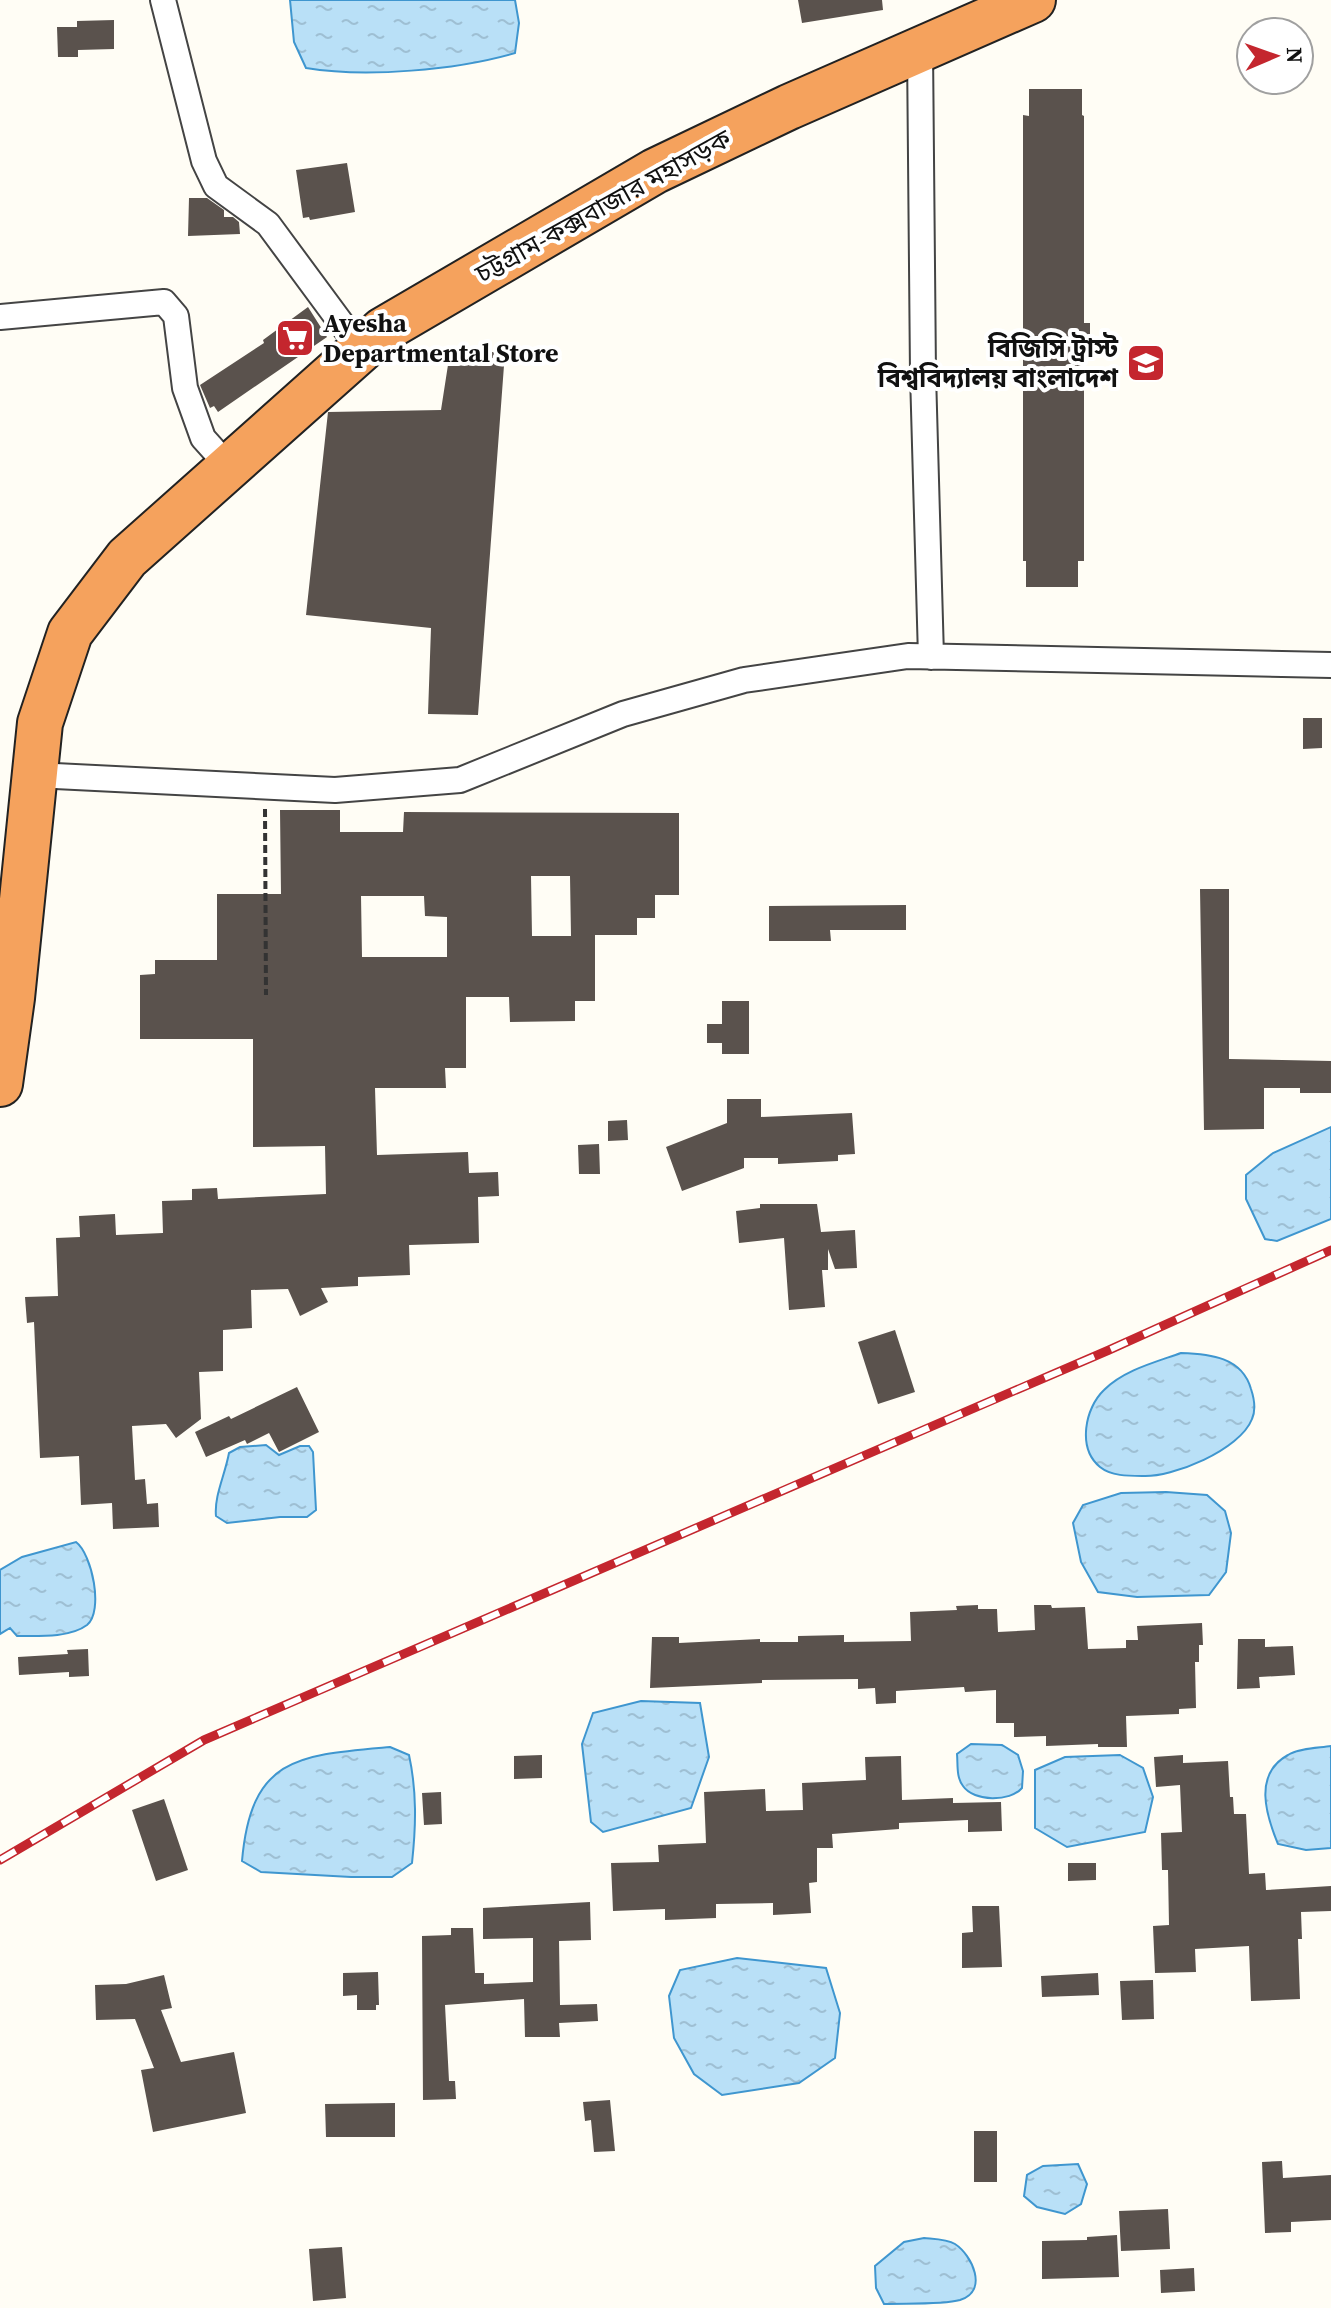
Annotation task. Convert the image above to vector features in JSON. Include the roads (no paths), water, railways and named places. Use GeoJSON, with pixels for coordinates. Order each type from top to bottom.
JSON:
{"type":"FeatureCollection","features":[{"type":"Feature","properties":{"kind":"highway","name":"চট্টগ্রাম-কক্সবাজার মহাসড়ক"},"geometry":{"type":"LineString","coordinates":[[0,1084],[40,723],[70,633],[127,558],[383,330],[655,171],[1033,0]]}},
{"type":"Feature","properties":{"kind":"street"},"geometry":{"type":"LineString","coordinates":[[163,0],[204,161],[216,186],[268,224],[361,350]]}},
{"type":"Feature","properties":{"kind":"street"},"geometry":{"type":"LineString","coordinates":[[920,49],[923,389],[931,657]]}},
{"type":"Feature","properties":{"kind":"street"},"geometry":{"type":"LineString","coordinates":[[0,317],[164,302],[176,316],[185,388],[203,438],[229,467]]}},
{"type":"Feature","properties":{"kind":"street"},"geometry":{"type":"LineString","coordinates":[[35,775],[335,790],[460,780],[623,714],[744,680],[908,656],[1331,665]]}},
{"type":"Feature","properties":{"kind":"water"},"geometry":{"type":"Polygon","coordinates":[[[290,0],[515,0],[519,23],[515,53],[466,64],[411,71],[356,72],[306,68],[294,42],[290,0]]]}},
{"type":"Feature","properties":{"kind":"water"},"geometry":{"type":"Polygon","coordinates":[[[1331,1127],[1331,1219],[1277,1241],[1265,1239],[1246,1199],[1246,1175],[1273,1153],[1331,1127]]]}},
{"type":"Feature","properties":{"kind":"water"},"geometry":{"type":"Polygon","coordinates":[[[1181,1353],[1224,1359],[1247,1378],[1254,1404],[1252,1419],[1245,1430],[1204,1460],[1170,1472],[1125,1476],[1100,1467],[1088,1449],[1086,1439],[1088,1417],[1097,1398],[1112,1383],[1131,1372],[1181,1353]]]}},
{"type":"Feature","properties":{"kind":"water"},"geometry":{"type":"Polygon","coordinates":[[[266,1445],[279,1455],[300,1446],[309,1446],[313,1452],[316,1510],[307,1517],[227,1523],[216,1516],[216,1508],[229,1453],[240,1447],[266,1445]]]}},
{"type":"Feature","properties":{"kind":"water"},"geometry":{"type":"Polygon","coordinates":[[[1121,1493],[1207,1495],[1225,1511],[1231,1533],[1226,1572],[1209,1595],[1137,1597],[1098,1592],[1081,1562],[1073,1523],[1083,1505],[1121,1493]]]}},
{"type":"Feature","properties":{"kind":"water"},"geometry":{"type":"Polygon","coordinates":[[[76,1542],[87,1558],[94,1583],[95,1608],[87,1625],[72,1632],[53,1635],[17,1636],[10,1628],[0,1634],[0,1570],[22,1557],[76,1542]]]}},
{"type":"Feature","properties":{"kind":"water"},"geometry":{"type":"Polygon","coordinates":[[[641,1701],[700,1703],[709,1757],[691,1808],[603,1832],[591,1822],[582,1744],[593,1713],[641,1701]]]}},
{"type":"Feature","properties":{"kind":"water"},"geometry":{"type":"Polygon","coordinates":[[[971,1744],[1002,1745],[1018,1755],[1023,1771],[1022,1788],[1001,1798],[983,1797],[968,1791],[959,1779],[957,1754],[971,1744]]]}},
{"type":"Feature","properties":{"kind":"water"},"geometry":{"type":"Polygon","coordinates":[[[1331,1746],[1331,1848],[1306,1850],[1278,1844],[1265,1796],[1270,1773],[1277,1763],[1292,1753],[1331,1746]]]}},
{"type":"Feature","properties":{"kind":"water"},"geometry":{"type":"Polygon","coordinates":[[[390,1747],[409,1755],[415,1809],[412,1863],[392,1877],[351,1877],[261,1872],[242,1861],[247,1826],[256,1800],[269,1781],[285,1768],[330,1753],[390,1747]]]}},
{"type":"Feature","properties":{"kind":"water"},"geometry":{"type":"Polygon","coordinates":[[[1120,1755],[1143,1768],[1153,1797],[1145,1832],[1067,1847],[1035,1828],[1035,1770],[1065,1757],[1120,1755]]]}},
{"type":"Feature","properties":{"kind":"water"},"geometry":{"type":"Polygon","coordinates":[[[737,1958],[826,1968],[840,2013],[835,2058],[799,2083],[722,2095],[694,2074],[674,2038],[669,1996],[680,1970],[737,1958]]]}},
{"type":"Feature","properties":{"kind":"water"},"geometry":{"type":"Polygon","coordinates":[[[1078,2164],[1087,2184],[1081,2204],[1065,2214],[1037,2207],[1024,2196],[1027,2175],[1043,2166],[1078,2164]]]}},
{"type":"Feature","properties":{"kind":"water"},"geometry":{"type":"Polygon","coordinates":[[[924,2238],[948,2241],[961,2249],[975,2273],[974,2289],[969,2295],[952,2302],[884,2304],[876,2288],[875,2266],[904,2242],[924,2238]]]}},
{"type":"Feature","properties":{"kind":"railway"},"geometry":{"type":"LineString","coordinates":[[0,1860],[204,1740],[1109,1350],[1331,1250]]}},
{"type":"Feature","properties":{"kind":"place","name":"Ayesha Departmental Store"},"geometry":{"type":"Point","coordinates":[295,338]}},
{"type":"Feature","properties":{"kind":"place","name":"বিজিসি ট্রাস্ট বিশ্ববিদ্যালয় বাংলাদেশ"},"geometry":{"type":"Point","coordinates":[1146,363]}}]}
